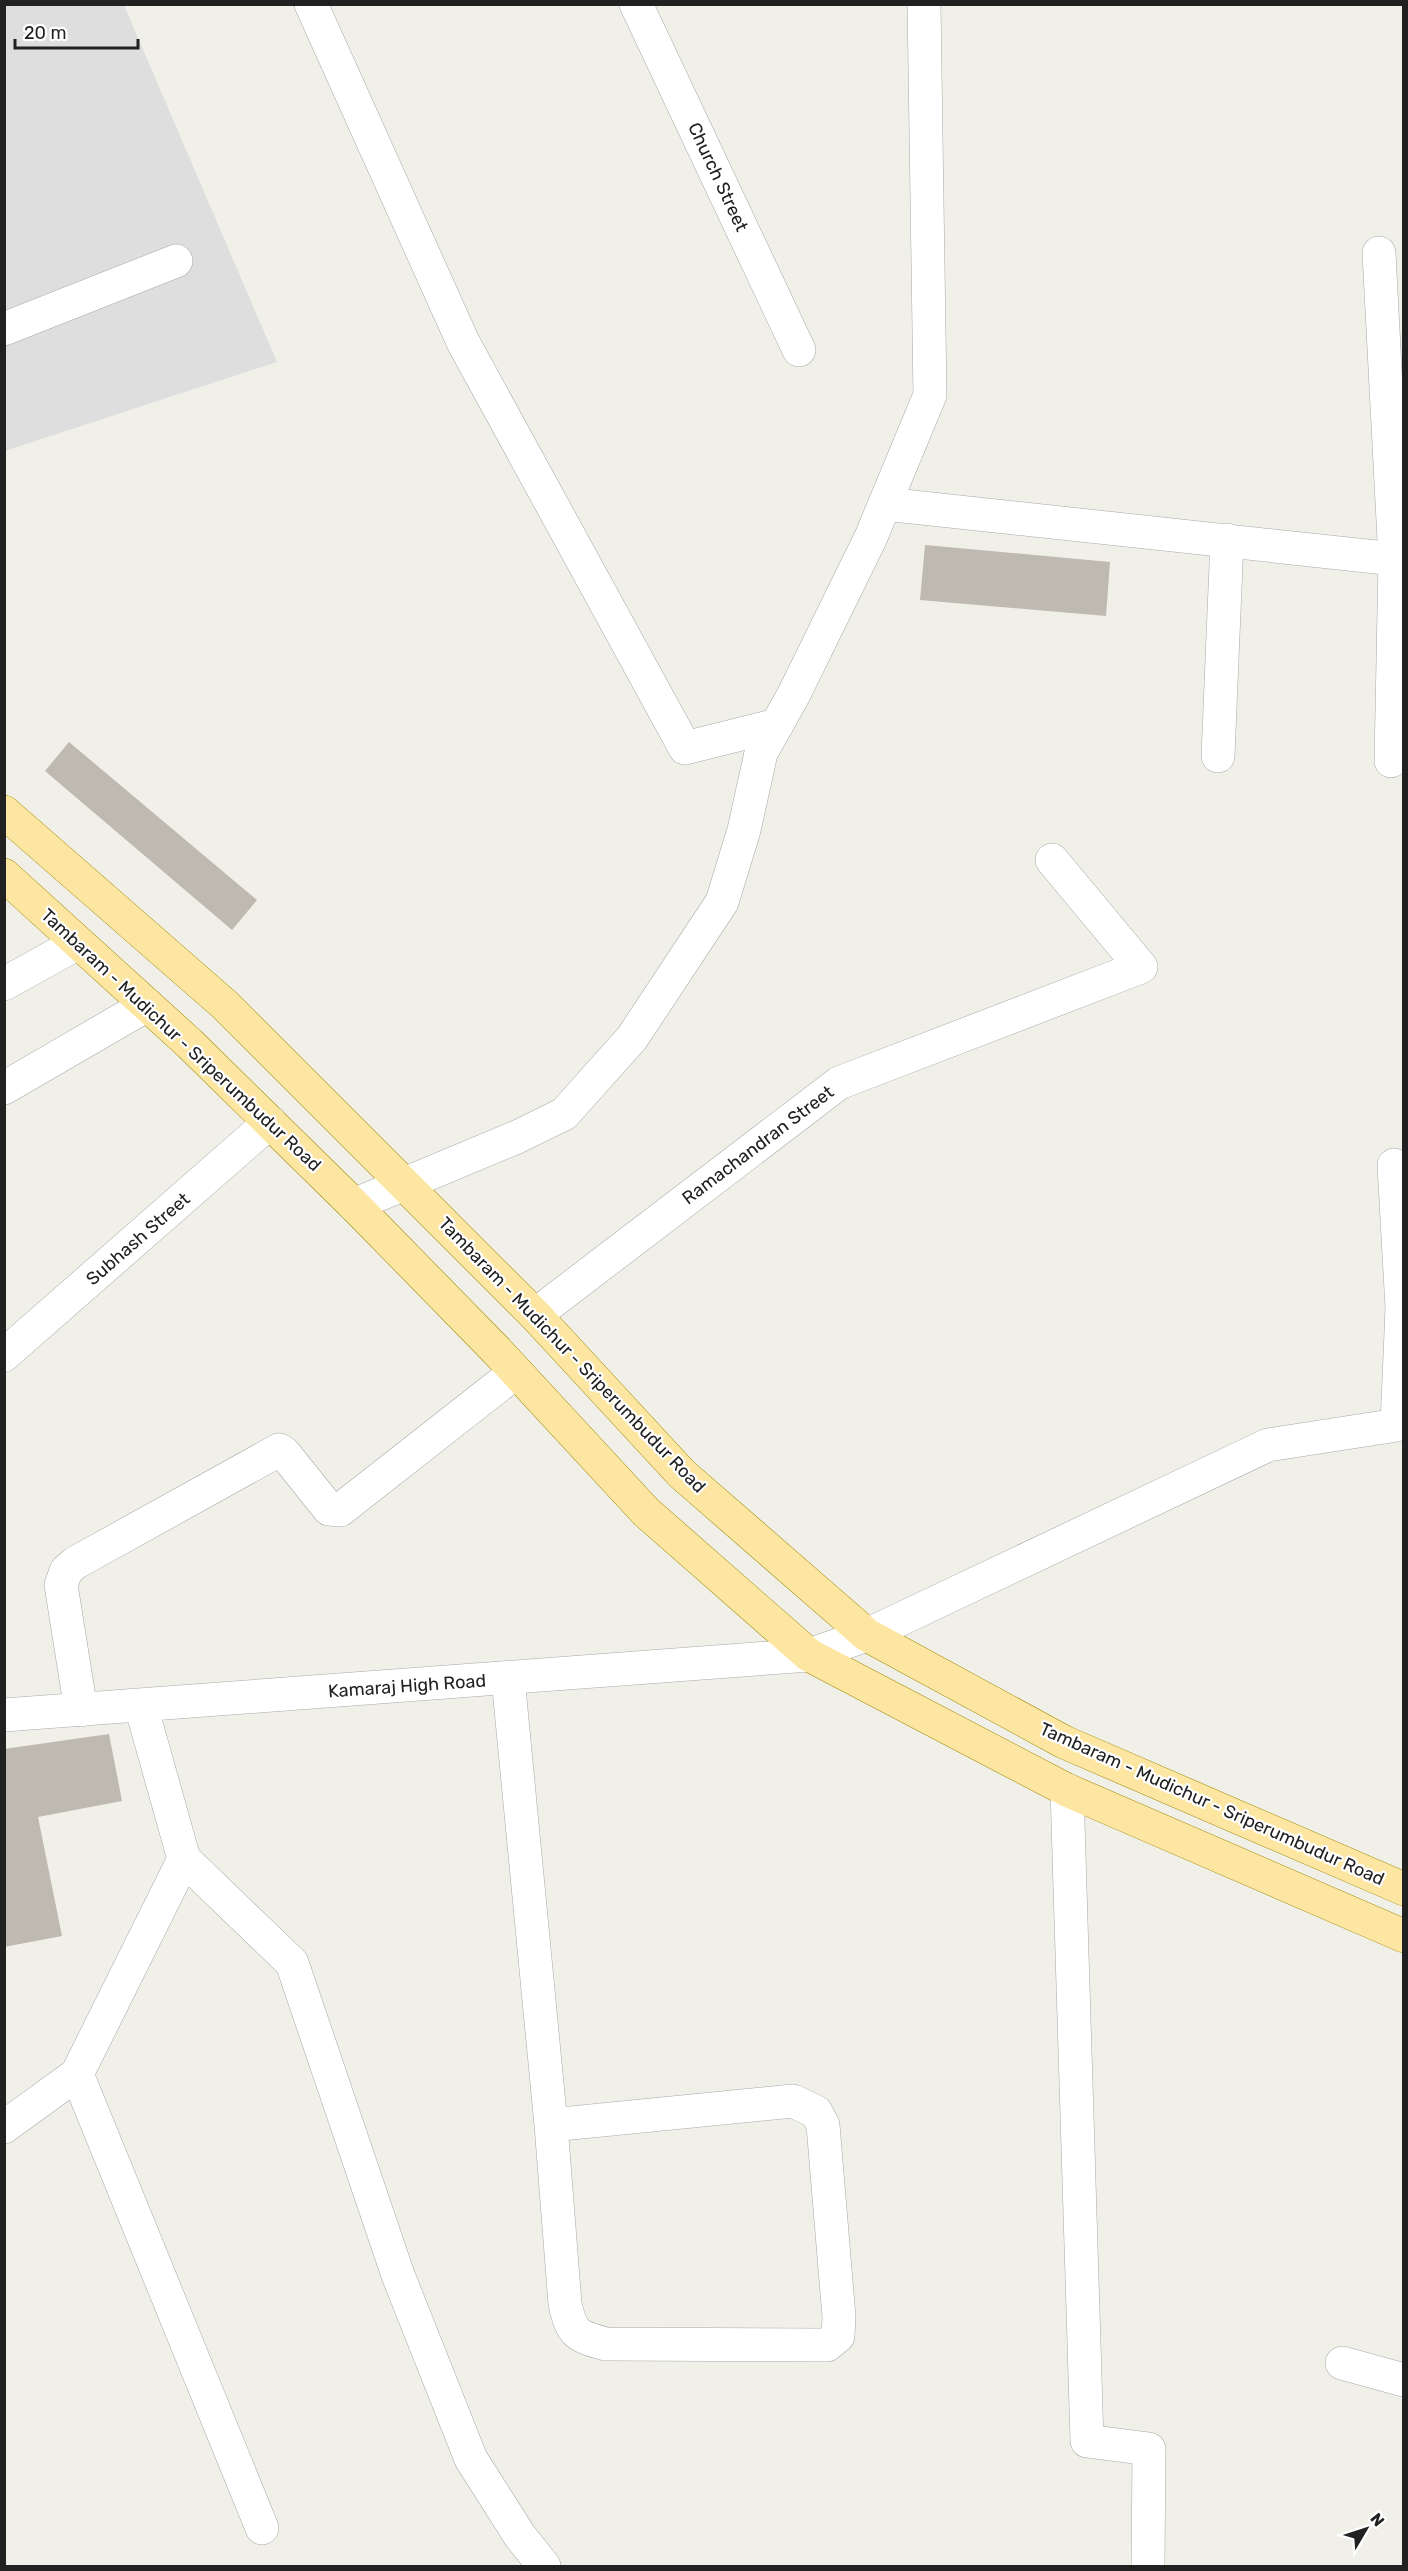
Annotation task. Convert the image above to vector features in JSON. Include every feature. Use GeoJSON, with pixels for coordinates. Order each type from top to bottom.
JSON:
{"type":"FeatureCollection","features":[{"type":"Feature","properties":{"kind":"main road","name":"Tambaram - Mudichur - Sriperumbudur Road"},"geometry":{"type":"LineString","coordinates":[[4,812],[225,1005],[405,1182],[535,1315],[682,1474],[867,1635],[1064,1742],[1404,1889]]}},
{"type":"Feature","properties":{"kind":"main road","name":"Tambaram - Mudichur - Sriperumbudur Road"},"geometry":{"type":"LineString","coordinates":[[4,875],[189,1043],[354,1205],[516,1372],[646,1512],[809,1655],[1067,1790],[1404,1936]]}},
{"type":"Feature","properties":{"kind":"street"},"geometry":{"type":"LineString","coordinates":[[311,4],[463,342],[685,748],[777,725]]}},
{"type":"Feature","properties":{"kind":"street","name":"Church Street"},"geometry":{"type":"LineString","coordinates":[[636,4],[799,350]]}},
{"type":"Feature","properties":{"kind":"street"},"geometry":{"type":"LineString","coordinates":[[354,1205],[517,1137],[564,1114],[632,1038],[722,903],[744,830],[761,753],[794,694],[885,504],[930,395],[924,4]]}},
{"type":"Feature","properties":{"kind":"street"},"geometry":{"type":"LineString","coordinates":[[1379,253],[1394,340],[1399,559],[1391,761]]}},
{"type":"Feature","properties":{"kind":"street"},"geometry":{"type":"LineString","coordinates":[[4,329],[176,261]]}},
{"type":"Feature","properties":{"kind":"street"},"geometry":{"type":"LineString","coordinates":[[885,504],[1399,559]]}},
{"type":"Feature","properties":{"kind":"street"},"geometry":{"type":"LineString","coordinates":[[1218,756],[1227,540]]}},
{"type":"Feature","properties":{"kind":"street","name":"Ramachandran Street"},"geometry":{"type":"LineString","coordinates":[[535,1315],[838,1083],[1141,967],[1052,860]]}},
{"type":"Feature","properties":{"kind":"street"},"geometry":{"type":"LineString","coordinates":[[4,984],[78,943]]}},
{"type":"Feature","properties":{"kind":"street"},"geometry":{"type":"LineString","coordinates":[[4,1088],[147,1005]]}},
{"type":"Feature","properties":{"kind":"street","name":"Subhash Street"},"geometry":{"type":"LineString","coordinates":[[4,1355],[270,1122]]}},
{"type":"Feature","properties":{"kind":"street"},"geometry":{"type":"LineString","coordinates":[[1394,1165],[1403,1308]]}},
{"type":"Feature","properties":{"kind":"street","name":"Kamaraj High Road"},"geometry":{"type":"LineString","coordinates":[[4,1715],[809,1655],[867,1635],[1268,1445],[1397,1425],[1403,1308]]}},
{"type":"Feature","properties":{"kind":"street"},"geometry":{"type":"LineString","coordinates":[[81,1710],[61,1586],[66,1571],[75,1563],[279,1450],[284,1453],[329,1509],[340,1510],[516,1372]]}},
{"type":"Feature","properties":{"kind":"street"},"geometry":{"type":"LineString","coordinates":[[508,1678],[551,2125],[565,2304],[570,2326],[584,2338],[606,2344],[827,2346],[838,2336],[840,2317],[823,2125],[816,2112],[793,2101],[551,2125]]}},
{"type":"Feature","properties":{"kind":"street"},"geometry":{"type":"LineString","coordinates":[[141,1706],[184,1859],[292,1963],[398,2275],[471,2459],[520,2536],[544,2566]]}},
{"type":"Feature","properties":{"kind":"street"},"geometry":{"type":"LineString","coordinates":[[1067,1790],[1087,2441],[1149,2449],[1149,2566]]}},
{"type":"Feature","properties":{"kind":"street"},"geometry":{"type":"LineString","coordinates":[[4,2127],[77,2074],[184,1859]]}},
{"type":"Feature","properties":{"kind":"street"},"geometry":{"type":"LineString","coordinates":[[77,2074],[262,2528]]}},
{"type":"Feature","properties":{"kind":"street"},"geometry":{"type":"LineString","coordinates":[[1342,2364],[1404,2380]]}},
{"type":"Feature","properties":{"kind":"shaded area"},"geometry":{"type":"Polygon","coordinates":[[[4,5],[124,5],[277,362],[5,451],[4,5]]]}},
{"type":"Feature","properties":{"kind":"building"},"geometry":{"type":"Polygon","coordinates":[[[925,545],[1110,562],[1106,616],[920,600],[925,545]]]}},
{"type":"Feature","properties":{"kind":"building"},"geometry":{"type":"Polygon","coordinates":[[[69,742],[257,900],[232,930],[45,771],[69,742]]]}},
{"type":"Feature","properties":{"kind":"building"},"geometry":{"type":"Polygon","coordinates":[[[109,1734],[122,1801],[38,1817],[62,1936],[4,1947],[4,1749],[109,1734]]]}}]}
